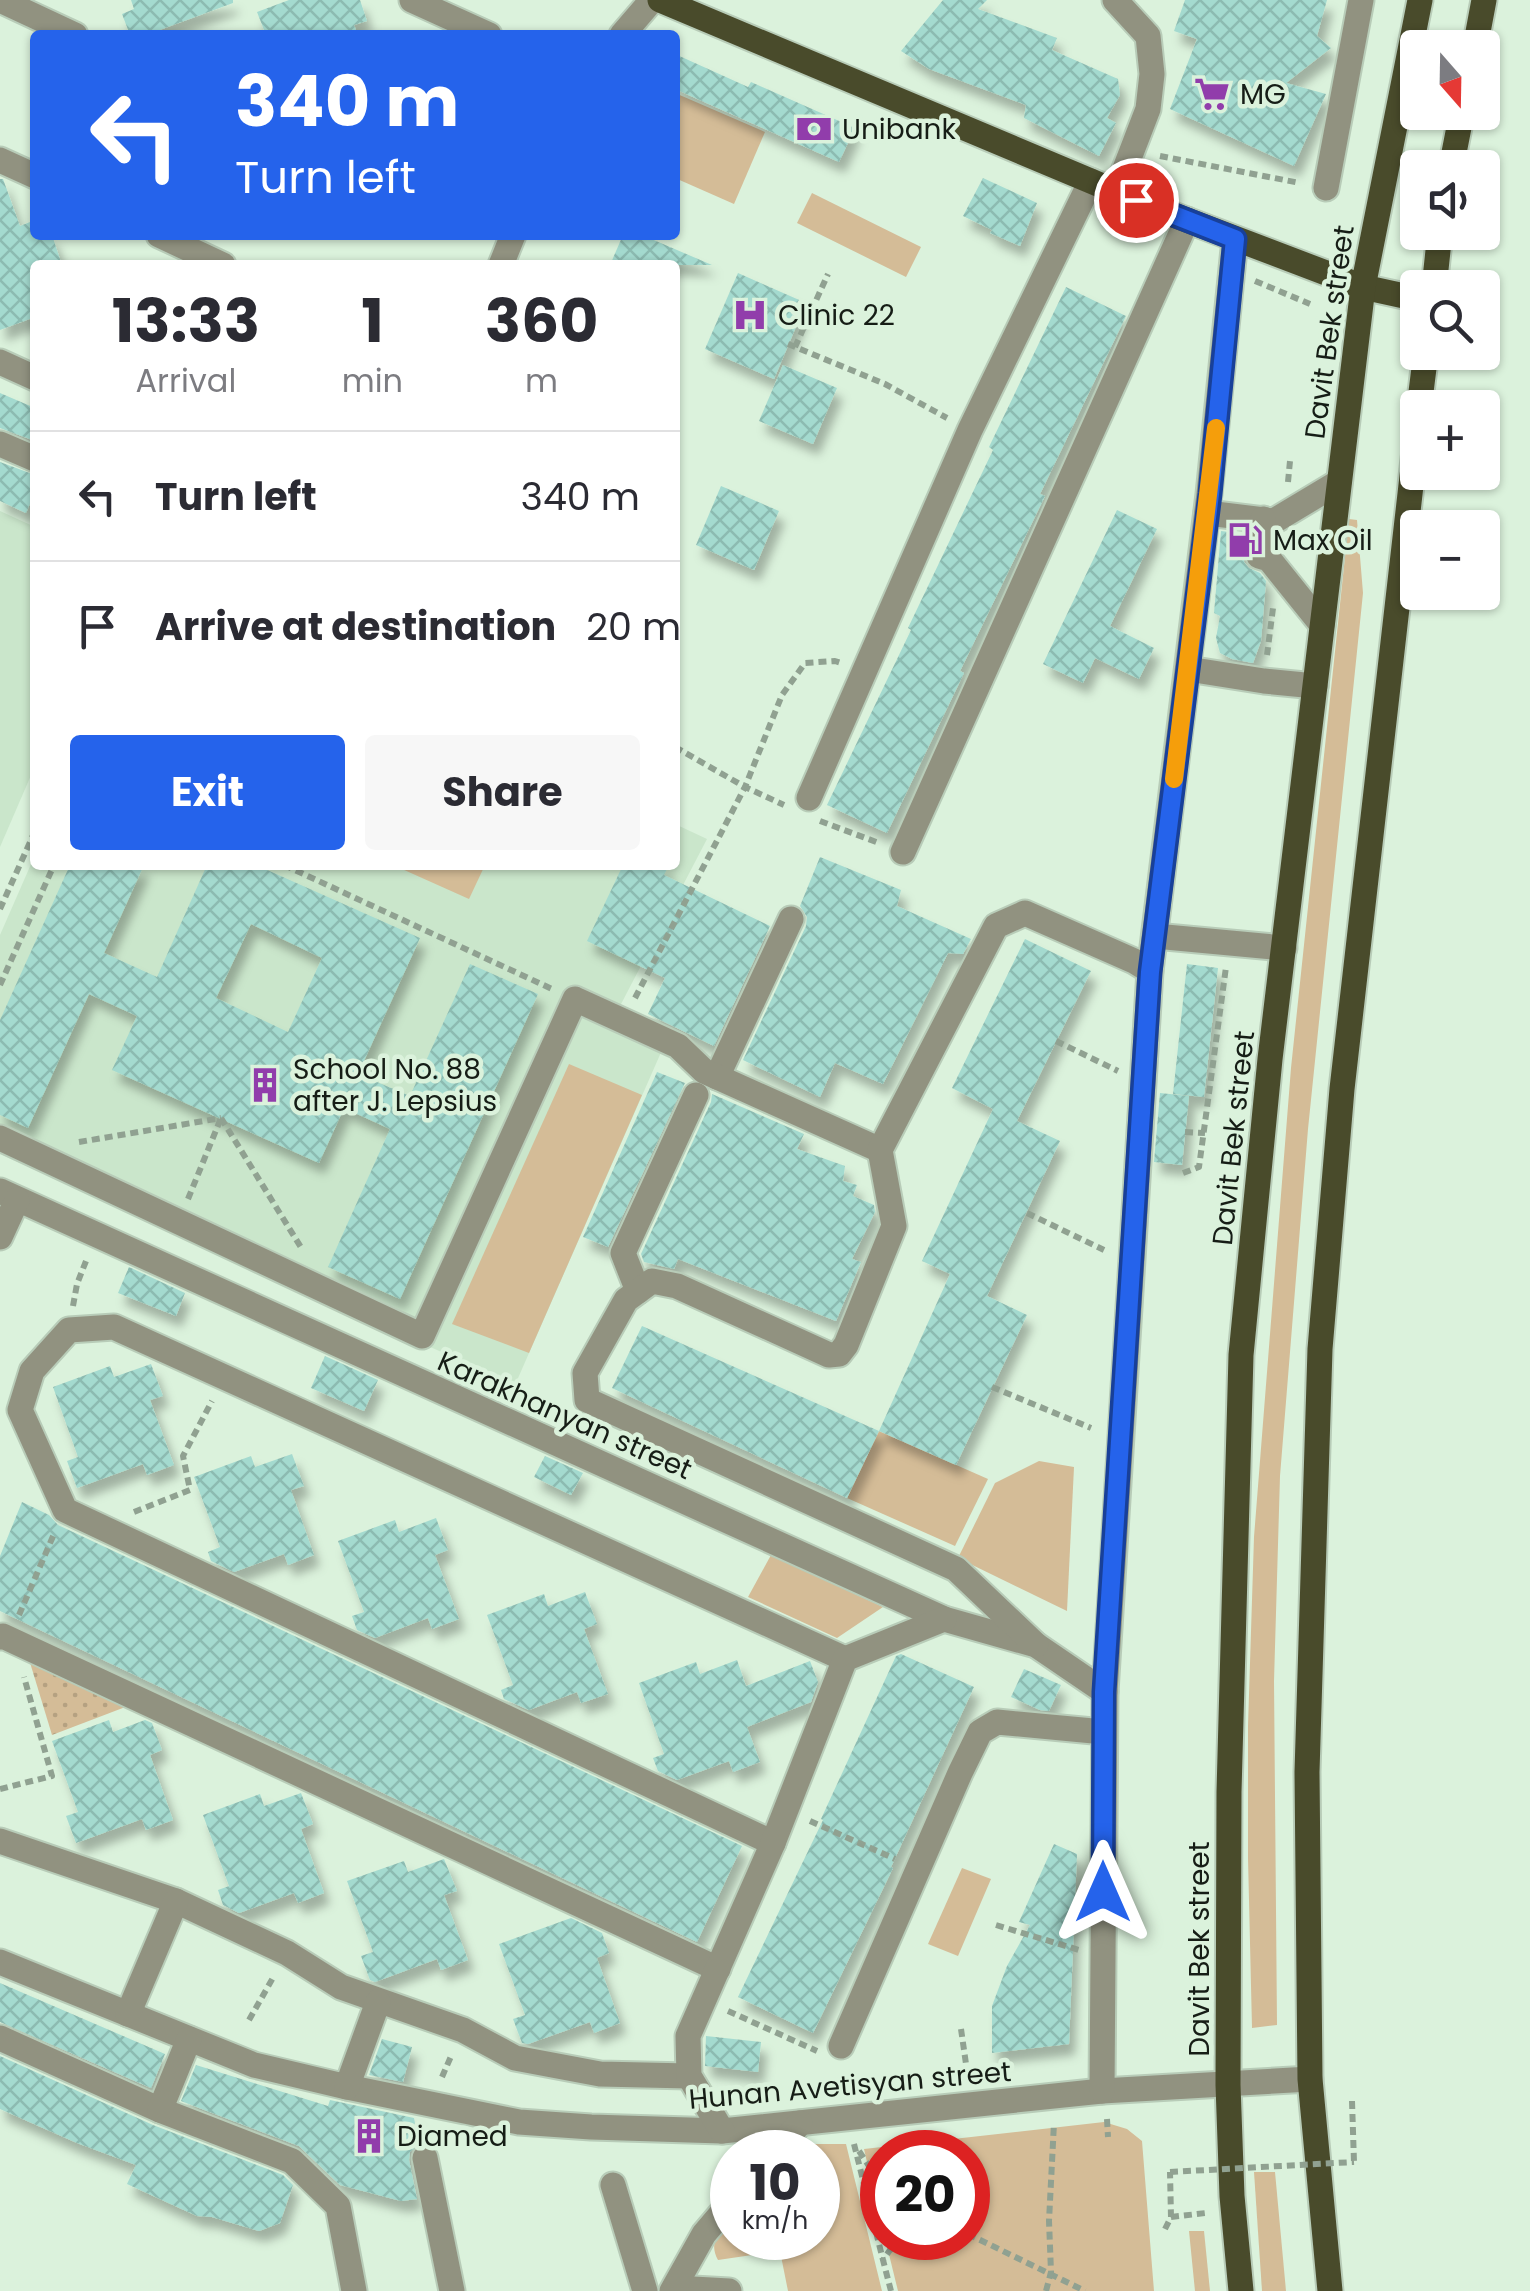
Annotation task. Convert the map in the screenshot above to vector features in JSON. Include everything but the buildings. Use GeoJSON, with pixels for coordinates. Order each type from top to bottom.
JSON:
{"type":"FeatureCollection","features":[{"type":"Feature","properties":{"kind":"main road"},"geometry":{"type":"LineString","coordinates":[[660,0],[1116,192],[1362,287],[1400,296]]}},
{"type":"Feature","properties":{"kind":"main road","name":"Davit Bek street"},"geometry":{"type":"LineString","coordinates":[[1242,2291],[1232,2196],[1228,2084],[1229,1792],[1241,1355],[1270,1059],[1362,287],[1420,0]]}},
{"type":"Feature","properties":{"kind":"main road"},"geometry":{"type":"LineString","coordinates":[[1478,30],[1484,0]]}},
{"type":"Feature","properties":{"kind":"main road"},"geometry":{"type":"LineString","coordinates":[[1330,2291],[1310,2078],[1307,1772],[1320,1349],[1346,1050],[1410,490]]}},
{"type":"Feature","properties":{"kind":"street"},"geometry":{"type":"LineString","coordinates":[[0,0],[64,30]]}},
{"type":"Feature","properties":{"kind":"street"},"geometry":{"type":"LineString","coordinates":[[412,0],[478,30]]}},
{"type":"Feature","properties":{"kind":"street"},"geometry":{"type":"LineString","coordinates":[[626,30],[652,0]]}},
{"type":"Feature","properties":{"kind":"street"},"geometry":{"type":"LineString","coordinates":[[1115,0],[1148,36],[1152,74],[1148,108],[1116,192]]}},
{"type":"Feature","properties":{"kind":"street"},"geometry":{"type":"LineString","coordinates":[[1326,188],[1360,0]]}},
{"type":"Feature","properties":{"kind":"street"},"geometry":{"type":"LineString","coordinates":[[0,160],[30,174]]}},
{"type":"Feature","properties":{"kind":"street"},"geometry":{"type":"LineString","coordinates":[[806,806],[970,430],[1091,182]]}},
{"type":"Feature","properties":{"kind":"street"},"geometry":{"type":"LineString","coordinates":[[903,852],[1187,220]]}},
{"type":"Feature","properties":{"kind":"street"},"geometry":{"type":"LineString","coordinates":[[1104,2102],[1104,1692],[1150,972],[1207,513],[1235,239]]}},
{"type":"Feature","properties":{"kind":"street"},"geometry":{"type":"LineString","coordinates":[[170,240],[212,260]]}},
{"type":"Feature","properties":{"kind":"street"},"geometry":{"type":"LineString","coordinates":[[0,362],[30,376]]}},
{"type":"Feature","properties":{"kind":"street"},"geometry":{"type":"LineString","coordinates":[[0,444],[30,458]]}},
{"type":"Feature","properties":{"kind":"street"},"geometry":{"type":"LineString","coordinates":[[1207,513],[1274,520],[1340,482]]}},
{"type":"Feature","properties":{"kind":"street"},"geometry":{"type":"LineString","coordinates":[[1263,519],[1259,556],[1269,558],[1322,625]]}},
{"type":"Feature","properties":{"kind":"street"},"geometry":{"type":"LineString","coordinates":[[1188,670],[1315,686]]}},
{"type":"Feature","properties":{"kind":"street"},"geometry":{"type":"LineString","coordinates":[[1036,1646],[956,1568],[587,1400],[586,1373],[626,1300],[652,1281],[677,1286],[829,1355],[839,1354],[894,1226],[880,1150],[996,926],[1026,913],[1134,961],[1150,972]]}},
{"type":"Feature","properties":{"kind":"street"},"geometry":{"type":"LineString","coordinates":[[717,1078],[792,919]]}},
{"type":"Feature","properties":{"kind":"street"},"geometry":{"type":"LineString","coordinates":[[1155,936],[1284,948]]}},
{"type":"Feature","properties":{"kind":"street"},"geometry":{"type":"LineString","coordinates":[[0,1138],[422,1336],[575,1000],[678,1046],[717,1078],[880,1150]]}},
{"type":"Feature","properties":{"kind":"street"},"geometry":{"type":"LineString","coordinates":[[638,1291],[623,1253],[696,1095]]}},
{"type":"Feature","properties":{"kind":"street"},"geometry":{"type":"LineString","coordinates":[[0,1237],[8,1196]]}},
{"type":"Feature","properties":{"kind":"street","name":"Karakhanyan street"},"geometry":{"type":"LineString","coordinates":[[8,1196],[944,1619],[1036,1646],[1104,1692]]}},
{"type":"Feature","properties":{"kind":"street"},"geometry":{"type":"LineString","coordinates":[[773,1843],[64,1510],[20,1410],[32,1372],[70,1330],[114,1327],[845,1659]]}},
{"type":"Feature","properties":{"kind":"street"},"geometry":{"type":"LineString","coordinates":[[721,2130],[689,2076],[688,2036],[773,1843],[845,1659],[944,1619]]}},
{"type":"Feature","properties":{"kind":"street"},"geometry":{"type":"LineString","coordinates":[[7,1639],[718,1969]]}},
{"type":"Feature","properties":{"kind":"street"},"geometry":{"type":"LineString","coordinates":[[830,2049],[980,1732],[997,1722],[1104,1732]]}},
{"type":"Feature","properties":{"kind":"street"},"geometry":{"type":"LineString","coordinates":[[0,1841],[176,1901],[287,1953],[341,1987],[463,2030],[515,2058],[600,2074],[689,2076]]}},
{"type":"Feature","properties":{"kind":"street"},"geometry":{"type":"LineString","coordinates":[[128,2014],[176,1901]]}},
{"type":"Feature","properties":{"kind":"street","name":"Hunan Avetisyan street"},"geometry":{"type":"LineString","coordinates":[[0,1962],[254,2065],[518,2122],[710,2131]]}},
{"type":"Feature","properties":{"kind":"street"},"geometry":{"type":"LineString","coordinates":[[347,2087],[378,2002]]}},
{"type":"Feature","properties":{"kind":"street"},"geometry":{"type":"LineString","coordinates":[[0,2038],[160,2110],[292,2161],[338,2206],[354,2291]]}},
{"type":"Feature","properties":{"kind":"street"},"geometry":{"type":"LineString","coordinates":[[160,2110],[189,2038]]}},
{"type":"Feature","properties":{"kind":"street","name":"Hunan Avetisyan street"},"geometry":{"type":"LineString","coordinates":[[732,2130],[1104,2102],[1228,2084],[1310,2078]]}},
{"type":"Feature","properties":{"kind":"street"},"geometry":{"type":"LineString","coordinates":[[794,2130],[800,2123]]}},
{"type":"Feature","properties":{"kind":"street"},"geometry":{"type":"LineString","coordinates":[[426,2158],[452,2291]]}},
{"type":"Feature","properties":{"kind":"street"},"geometry":{"type":"LineString","coordinates":[[613,2185],[645,2291]]}},
{"type":"Feature","properties":{"kind":"street"},"geometry":{"type":"LineString","coordinates":[[710,2227],[674,2290],[729,2291]]}},
{"type":"Feature","properties":{"kind":"path"},"geometry":{"type":"LineString","coordinates":[[1134,146],[1160,156],[1326,188]]}},
{"type":"Feature","properties":{"kind":"path"},"geometry":{"type":"LineString","coordinates":[[828,274],[792,345],[885,384],[970,430]]}},
{"type":"Feature","properties":{"kind":"path"},"geometry":{"type":"LineString","coordinates":[[623,1021],[745,787],[782,695],[805,662],[835,661],[866,672]]}},
{"type":"Feature","properties":{"kind":"path"},"geometry":{"type":"LineString","coordinates":[[680,750],[745,787],[806,806],[903,852]]}},
{"type":"Feature","properties":{"kind":"path"},"geometry":{"type":"LineString","coordinates":[[0,909],[30,842]]}},
{"type":"Feature","properties":{"kind":"path"},"geometry":{"type":"LineString","coordinates":[[0,985],[52,870]]}},
{"type":"Feature","properties":{"kind":"path"},"geometry":{"type":"LineString","coordinates":[[295,870],[580,1002]]}},
{"type":"Feature","properties":{"kind":"path"},"geometry":{"type":"LineString","coordinates":[[1183,1173],[1199,1167],[1230,942]]}},
{"type":"Feature","properties":{"kind":"path"},"geometry":{"type":"LineString","coordinates":[[1056,1041],[1122,1073]]}},
{"type":"Feature","properties":{"kind":"path"},"geometry":{"type":"LineString","coordinates":[[220,1118],[329,1292]]}},
{"type":"Feature","properties":{"kind":"path"},"geometry":{"type":"LineString","coordinates":[[26,1150],[220,1118]]}},
{"type":"Feature","properties":{"kind":"path"},"geometry":{"type":"LineString","coordinates":[[179,1222],[220,1118]]}},
{"type":"Feature","properties":{"kind":"path"},"geometry":{"type":"LineString","coordinates":[[1185,1132],[1205,1133]]}},
{"type":"Feature","properties":{"kind":"path"},"geometry":{"type":"LineString","coordinates":[[1026,1213],[1104,1250]]}},
{"type":"Feature","properties":{"kind":"path"},"geometry":{"type":"LineString","coordinates":[[99,1526],[190,1490],[183,1456],[224,1378]]}},
{"type":"Feature","properties":{"kind":"path"},"geometry":{"type":"LineString","coordinates":[[992,1387],[1091,1428]]}},
{"type":"Feature","properties":{"kind":"path"},"geometry":{"type":"LineString","coordinates":[[26,1602],[64,1510]]}},
{"type":"Feature","properties":{"kind":"path"},"geometry":{"type":"LineString","coordinates":[[0,1789],[52,1776],[7,1639]]}},
{"type":"Feature","properties":{"kind":"path"},"geometry":{"type":"LineString","coordinates":[[785,1810],[918,1869]]}},
{"type":"Feature","properties":{"kind":"path"},"geometry":{"type":"LineString","coordinates":[[996,1925],[1080,1950]]}},
{"type":"Feature","properties":{"kind":"path"},"geometry":{"type":"LineString","coordinates":[[249,2020],[287,1953]]}},
{"type":"Feature","properties":{"kind":"path"},"geometry":{"type":"LineString","coordinates":[[704,2001],[830,2049]]}},
{"type":"Feature","properties":{"kind":"path"},"geometry":{"type":"LineString","coordinates":[[961,2028],[966,2064]]}},
{"type":"Feature","properties":{"kind":"path"},"geometry":{"type":"LineString","coordinates":[[1165,2229],[1171,2217],[1170,2172],[1354,2162],[1352,2101]]}},
{"type":"Feature","properties":{"kind":"path"},"geometry":{"type":"LineString","coordinates":[[1104,2102],[1108,2138]]}},
{"type":"Feature","properties":{"kind":"path"},"geometry":{"type":"LineString","coordinates":[[1046,2291],[1051,2272],[1048,2221],[1054,2117]]}},
{"type":"Feature","properties":{"kind":"path"},"geometry":{"type":"LineString","coordinates":[[860,2153],[854,2143],[860,2167]]}},
{"type":"Feature","properties":{"kind":"path"},"geometry":{"type":"LineString","coordinates":[[1171,2217],[1206,2213],[1206,2202]]}},
{"type":"Feature","properties":{"kind":"path"},"geometry":{"type":"LineString","coordinates":[[990,2244],[1086,2291]]}},
{"type":"Feature","properties":{"kind":"path"},"geometry":{"type":"LineString","coordinates":[[883,2260],[890,2291]]}},
{"type":"Feature","properties":{"kind":"shaded area"},"geometry":{"type":"Polygon","coordinates":[[[680,95],[765,132],[734,204],[680,180],[680,95]]]}},
{"type":"Feature","properties":{"kind":"shaded area"},"geometry":{"type":"Polygon","coordinates":[[[812,193],[921,247],[906,277],[797,223],[812,193]]]}},
{"type":"Feature","properties":{"kind":"shaded area"},"geometry":{"type":"Polygon","coordinates":[[[0,511],[30,525],[30,778],[0,847],[0,511]]]}},
{"type":"Feature","properties":{"kind":"shaded area"},"geometry":{"type":"Polygon","coordinates":[[[1349,519],[1357,520],[1363,593],[1308,1129],[1280,1476],[1274,1681],[1277,2025],[1252,2028],[1248,1726],[1254,1537],[1291,1068],[1349,519]]]}},
{"type":"Feature","properties":{"kind":"shaded area"},"geometry":{"type":"Polygon","coordinates":[[[680,826],[707,839],[620,1006],[666,1041],[515,1385],[0,1154],[0,935],[30,866],[30,870],[680,870],[680,826]]]}},
{"type":"Feature","properties":{"kind":"shaded area"},"geometry":{"type":"Polygon","coordinates":[[[404,870],[483,870],[469,899],[404,870]]]}},
{"type":"Feature","properties":{"kind":"shaded area"},"geometry":{"type":"Polygon","coordinates":[[[569,1064],[642,1095],[529,1353],[452,1324],[569,1064]]]}},
{"type":"Feature","properties":{"kind":"shaded area"},"geometry":{"type":"Polygon","coordinates":[[[879,1431],[988,1479],[955,1546],[847,1498],[879,1431]]]}},
{"type":"Feature","properties":{"kind":"shaded area"},"geometry":{"type":"Polygon","coordinates":[[[1039,1461],[1074,1467],[1067,1611],[958,1558],[995,1483],[1039,1461]]]}},
{"type":"Feature","properties":{"kind":"shaded area"},"geometry":{"type":"Polygon","coordinates":[[[771,1555],[883,1607],[837,1638],[748,1597],[771,1555]]]}},
{"type":"Feature","properties":{"kind":"shaded area"},"geometry":{"type":"Polygon","coordinates":[[[28,1656],[128,1706],[52,1735],[28,1656]]]}},
{"type":"Feature","properties":{"kind":"shaded area"},"geometry":{"type":"Polygon","coordinates":[[[962,1868],[991,1879],[958,1956],[928,1944],[962,1868]]]}},
{"type":"Feature","properties":{"kind":"shaded area"},"geometry":{"type":"Polygon","coordinates":[[[1104,2122],[1127,2129],[1142,2141],[1154,2291],[898,2291],[890,2260],[990,2260],[990,2135],[1104,2122]]]}},
{"type":"Feature","properties":{"kind":"shaded area"},"geometry":{"type":"Polygon","coordinates":[[[840,2144],[846,2144],[860,2201],[860,2260],[874,2260],[882,2291],[788,2291],[782,2260],[840,2260],[840,2144]]]}},
{"type":"Feature","properties":{"kind":"shaded area"},"geometry":{"type":"Polygon","coordinates":[[[1254,2172],[1275,2172],[1286,2291],[1262,2291],[1254,2172]]]}},
{"type":"Feature","properties":{"kind":"shaded area"},"geometry":{"type":"Polygon","coordinates":[[[1189,2231],[1204,2231],[1210,2291],[1195,2291],[1189,2231]]]}},
{"type":"Feature","properties":{"kind":"slow traffic"},"geometry":{"type":"LineString","coordinates":[[1174,779],[1216,428]]}},
{"type":"Feature","properties":{"kind":"place","name":"MG"},"geometry":{"type":"Point","coordinates":[1212,94]}},
{"type":"Feature","properties":{"kind":"place","name":"Unibank"},"geometry":{"type":"Point","coordinates":[814,129]}},
{"type":"Feature","properties":{"kind":"place","name":"Clinic 22"},"geometry":{"type":"Point","coordinates":[750,315]}},
{"type":"Feature","properties":{"kind":"place","name":"Max Oil"},"geometry":{"type":"Point","coordinates":[1245,540]}},
{"type":"Feature","properties":{"kind":"place","name":"School No. 88 after J. Lepsius"},"geometry":{"type":"Point","coordinates":[265,1085]}},
{"type":"Feature","properties":{"kind":"place","name":"Diamed"},"geometry":{"type":"Point","coordinates":[369,2136]}},
{"type":"Feature","properties":{"kind":"route"},"geometry":{"type":"LineString","coordinates":[[1103,1892],[1104,1692],[1150,972],[1210,494],[1235,239],[1136,200]]}}]}
